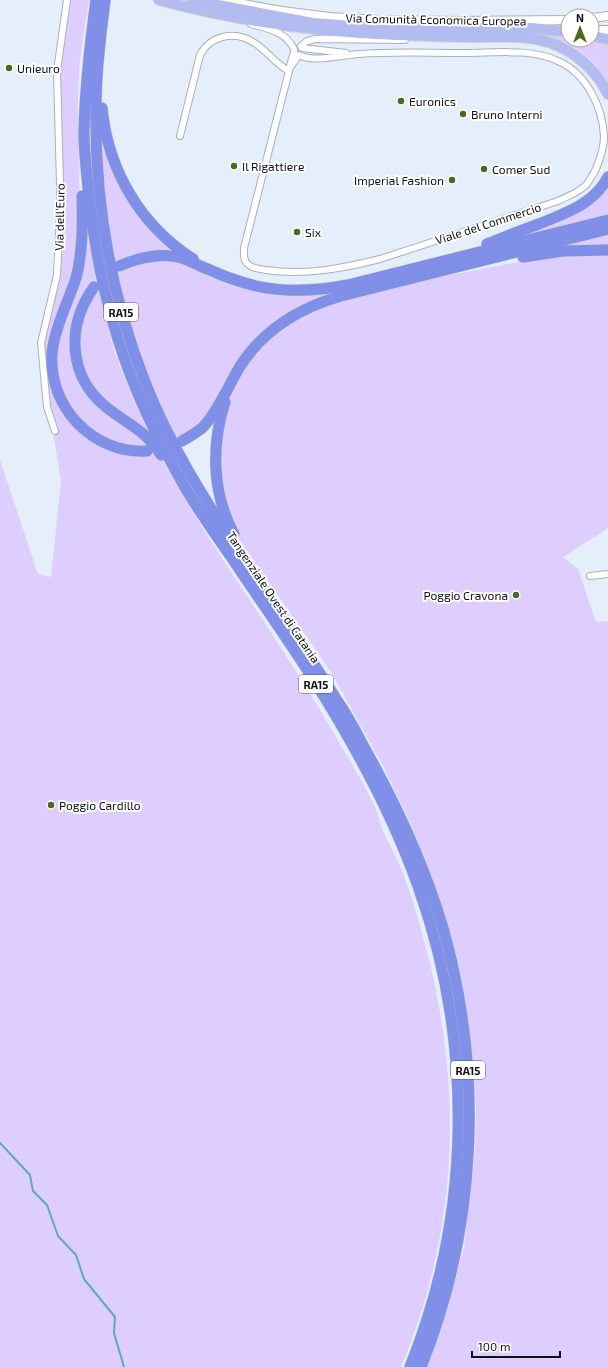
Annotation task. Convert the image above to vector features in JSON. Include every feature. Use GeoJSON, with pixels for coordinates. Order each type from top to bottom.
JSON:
{"type":"FeatureCollection","features":[{"type":"Feature","properties":{"kind":"highway","name":"Tangenziale Ovest di Catania"},"geometry":{"type":"LineString","coordinates":[[96,0],[88,66],[84,136],[96,251],[110,313],[120,344],[150,421],[182,483],[326,700],[375,786],[418,886],[433,931],[445,981],[453,1024],[457,1066],[459,1121],[456,1175],[450,1224],[442,1265],[433,1302],[410,1367]]}},
{"type":"Feature","properties":{"kind":"highway","name":"Tangenziale Ovest di Catania"},"geometry":{"type":"LineString","coordinates":[[105,0],[96,100],[97,178],[106,244],[121,311],[130,341],[146,384],[172,442],[188,472],[212,512],[342,707],[387,788],[412,842],[430,889],[443,929],[455,979],[463,1021],[469,1080],[470,1121],[466,1178],[461,1226],[448,1285],[421,1367]]}},
{"type":"Feature","properties":{"kind":"highway"},"geometry":{"type":"LineString","coordinates":[[105,0],[105,43],[102,106],[105,135],[115,166],[128,192],[151,223],[184,254],[210,270]]}},
{"type":"Feature","properties":{"kind":"highway"},"geometry":{"type":"LineString","coordinates":[[84,136],[80,162],[83,219],[81,252],[76,277],[54,344],[52,364],[54,380],[63,405],[69,414],[85,431],[102,442],[113,446],[130,450],[147,451]]}},
{"type":"Feature","properties":{"kind":"highway"},"geometry":{"type":"LineString","coordinates":[[392,274],[419,264],[483,246],[575,210],[594,196],[608,176]]}},
{"type":"Feature","properties":{"kind":"highway"},"geometry":{"type":"LineString","coordinates":[[119,266],[144,258],[162,256],[182,258],[240,282],[257,286],[295,291],[328,289],[608,220]]}},
{"type":"Feature","properties":{"kind":"highway"},"geometry":{"type":"LineString","coordinates":[[182,441],[197,432],[207,422],[251,352],[261,340],[291,316],[306,308],[324,300],[408,278],[608,229]]}},
{"type":"Feature","properties":{"kind":"highway"},"geometry":{"type":"LineString","coordinates":[[408,278],[443,274],[526,256],[575,250],[608,250]]}},
{"type":"Feature","properties":{"kind":"highway"},"geometry":{"type":"LineString","coordinates":[[94,287],[83,305],[76,324],[75,335],[77,360],[83,379],[100,402],[133,425],[152,443],[165,461],[188,501],[216,544],[251,587]]}},
{"type":"Feature","properties":{"kind":"highway"},"geometry":{"type":"LineString","coordinates":[[231,383],[220,418],[218,432],[216,464],[218,491],[230,525],[237,539],[254,565],[264,589]]}},
{"type":"Feature","properties":{"kind":"main road"},"geometry":{"type":"LineString","coordinates":[[159,0],[211,12],[307,29],[364,34],[539,39],[563,48],[580,59],[594,74],[608,94]]}},
{"type":"Feature","properties":{"kind":"main road"},"geometry":{"type":"LineString","coordinates":[[192,0],[298,20],[347,26],[532,28],[556,25],[560,27]]}},
{"type":"Feature","properties":{"kind":"street","name":"Via dell'Euro"},"geometry":{"type":"LineString","coordinates":[[54,431],[47,407],[41,343],[57,275],[60,184],[57,71],[67,0]]}},
{"type":"Feature","properties":{"kind":"street","name":"Via Comunità Economica Europea"},"geometry":{"type":"LineString","coordinates":[[221,0],[282,11],[356,19],[556,25],[560,23]]}},
{"type":"Feature","properties":{"kind":"street"},"geometry":{"type":"LineString","coordinates":[[211,12],[277,32],[288,39],[296,52],[304,58],[314,59],[360,54]]}},
{"type":"Feature","properties":{"kind":"street"},"geometry":{"type":"LineString","coordinates":[[180,136],[200,55],[204,48],[213,40],[221,37],[242,37],[252,41],[265,51],[279,66],[289,70],[297,46],[360,54]]}},
{"type":"Feature","properties":{"kind":"street"},"geometry":{"type":"LineString","coordinates":[[302,47],[307,41],[316,39],[410,40],[440,37]]}},
{"type":"Feature","properties":{"kind":"street","name":"Viale del Commercio"},"geometry":{"type":"LineString","coordinates":[[289,70],[244,248],[245,261],[252,267],[274,272],[309,272],[380,259],[558,201],[576,193],[587,184],[593,175],[601,158],[604,138],[602,122],[596,99],[584,81],[570,68],[558,61],[548,57],[525,53],[421,52],[360,54]]}},
{"type":"Feature","properties":{"kind":"street"},"geometry":{"type":"LineString","coordinates":[[590,576],[608,574]]}},
{"type":"Feature","properties":{"kind":"shaded area"},"geometry":{"type":"Polygon","coordinates":[[[71,0],[89,0],[78,84],[79,226],[75,266],[56,328],[49,359],[49,375],[53,392],[64,413],[80,432],[90,439],[112,450],[123,453],[150,454],[145,447],[112,441],[84,426],[74,416],[60,391],[55,362],[56,346],[81,266],[86,227],[97,286],[115,353],[133,399],[150,435],[99,396],[89,384],[83,371],[79,355],[78,329],[80,318],[85,306],[95,291],[93,284],[79,306],[72,330],[73,355],[81,380],[97,401],[138,433],[158,455],[205,532],[280,646],[323,715],[374,805],[384,833],[398,861],[406,882],[418,917],[430,964],[440,1016],[447,1067],[450,1118],[448,1168],[443,1218],[433,1267],[419,1317],[401,1367],[0,1367],[0,460],[38,574],[51,577],[61,481],[53,432],[57,431],[47,393],[49,388],[43,356],[45,338],[60,278],[64,194],[59,73],[71,0]]]}},
{"type":"Feature","properties":{"kind":"shaded area"},"geometry":{"type":"Polygon","coordinates":[[[505,32],[533,32],[560,35],[560,41],[537,35],[505,32]]]}},
{"type":"Feature","properties":{"kind":"shaded area"},"geometry":{"type":"Polygon","coordinates":[[[600,41],[608,42],[608,82],[598,68],[587,56],[576,48],[600,48],[600,41]]]}},
{"type":"Feature","properties":{"kind":"shaded area"},"geometry":{"type":"Polygon","coordinates":[[[102,141],[109,160],[176,251],[159,258],[195,267],[213,277],[241,287],[300,296],[329,294],[304,304],[279,319],[202,423],[177,440],[153,387],[139,350],[120,288],[106,204],[102,141]]]}},
{"type":"Feature","properties":{"kind":"shaded area"},"geometry":{"type":"Polygon","coordinates":[[[608,182],[608,215],[522,237],[518,235],[577,212],[608,182]]]}},
{"type":"Feature","properties":{"kind":"shaded area"},"geometry":{"type":"Polygon","coordinates":[[[608,234],[608,247],[545,249],[608,234]]]}},
{"type":"Feature","properties":{"kind":"shaded area"},"geometry":{"type":"Polygon","coordinates":[[[559,254],[608,254],[608,528],[563,557],[578,569],[596,622],[608,621],[608,1367],[427,1367],[445,1317],[464,1247],[475,1152],[476,1109],[472,1054],[468,1015],[461,975],[451,936],[431,874],[404,809],[382,764],[331,672],[239,539],[231,522],[218,472],[224,412],[231,392],[250,360],[263,345],[293,320],[330,303],[405,284],[559,254]]]}},
{"type":"Feature","properties":{"kind":"waterway"},"geometry":{"type":"LineString","coordinates":[[0,1143],[30,1175],[33,1191],[47,1205],[58,1236],[76,1255],[84,1279],[115,1317],[114,1333],[124,1367]]}},
{"type":"Feature","properties":{"kind":"place","name":"Unieuro"},"geometry":{"type":"Point","coordinates":[9,68]}},
{"type":"Feature","properties":{"kind":"place","name":"Euronics"},"geometry":{"type":"Point","coordinates":[401,101]}},
{"type":"Feature","properties":{"kind":"place","name":"Bruno Interni"},"geometry":{"type":"Point","coordinates":[463,114]}},
{"type":"Feature","properties":{"kind":"place","name":"Il Rigattiere"},"geometry":{"type":"Point","coordinates":[234,166]}},
{"type":"Feature","properties":{"kind":"place","name":"Comer Sud"},"geometry":{"type":"Point","coordinates":[484,169]}},
{"type":"Feature","properties":{"kind":"place","name":"Imperial Fashion"},"geometry":{"type":"Point","coordinates":[452,180]}},
{"type":"Feature","properties":{"kind":"place","name":"Six"},"geometry":{"type":"Point","coordinates":[297,232]}},
{"type":"Feature","properties":{"kind":"place","name":"Poggio Cravona"},"geometry":{"type":"Point","coordinates":[516,595]}},
{"type":"Feature","properties":{"kind":"place","name":"Poggio Cardillo"},"geometry":{"type":"Point","coordinates":[51,805]}}]}
